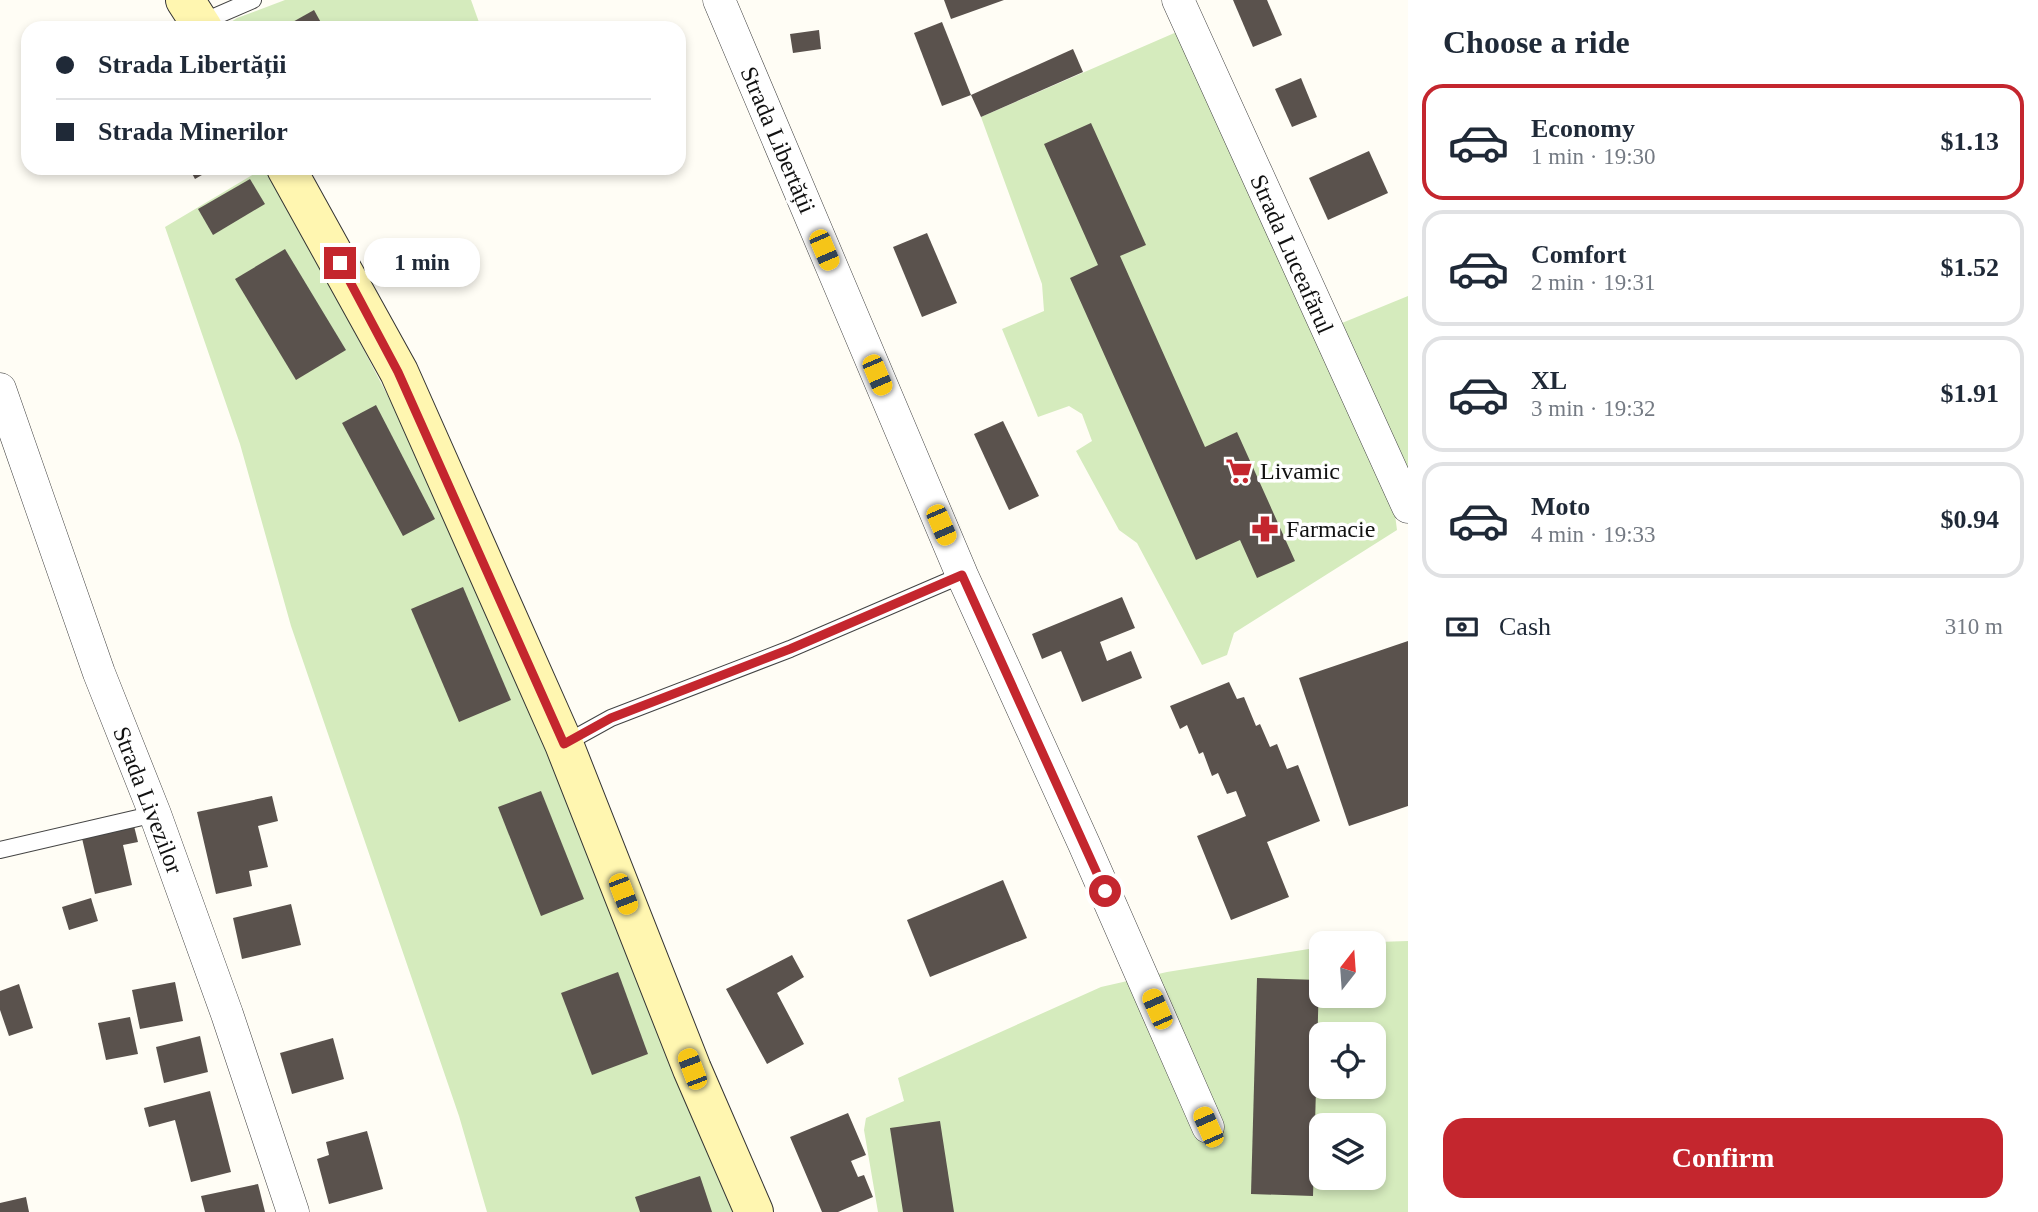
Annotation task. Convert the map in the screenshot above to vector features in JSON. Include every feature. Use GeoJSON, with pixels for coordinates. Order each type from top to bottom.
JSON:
{"type":"FeatureCollection","features":[{"type":"Feature","properties":{"kind":"street","name":"Strada Libertății"},"geometry":{"type":"LineString","coordinates":[[719,0],[962,575],[1208,1127]]}},
{"type":"Feature","properties":{"kind":"street","name":"Strada Luceafărul"},"geometry":{"type":"LineString","coordinates":[[1178,0],[1408,507]]}},
{"type":"Feature","properties":{"kind":"street"},"geometry":{"type":"LineString","coordinates":[[290,175],[398,372],[564,744],[692,1069],[754,1212]]}},
{"type":"Feature","properties":{"kind":"street","name":"Strada Livezilor"},"geometry":{"type":"LineString","coordinates":[[0,388],[99,673],[155,814],[227,1014],[293,1212]]}},
{"type":"Feature","properties":{"kind":"lane"},"geometry":{"type":"LineString","coordinates":[[196,17],[253,0]]}},
{"type":"Feature","properties":{"kind":"lane"},"geometry":{"type":"LineString","coordinates":[[564,744],[611,718],[790,649],[962,575]]}},
{"type":"Feature","properties":{"kind":"lane"},"geometry":{"type":"LineString","coordinates":[[0,850],[155,814]]}},
{"type":"Feature","properties":{"kind":"green space"},"geometry":{"type":"Polygon","coordinates":[[[285,0],[471,0],[478,21],[232,21],[285,0]]]}},
{"type":"Feature","properties":{"kind":"green space"},"geometry":{"type":"Polygon","coordinates":[[[1179,31],[1393,499],[1397,530],[1234,633],[1227,655],[1202,665],[1137,543],[1119,530],[1076,451],[1092,441],[1082,414],[1069,406],[1038,417],[1002,329],[1044,311],[1042,284],[981,117],[1179,31]]]}},
{"type":"Feature","properties":{"kind":"green space"},"geometry":{"type":"Polygon","coordinates":[[[252,175],[273,175],[454,523],[740,1212],[487,1212],[459,1116],[291,626],[240,444],[165,227],[252,175]]]}},
{"type":"Feature","properties":{"kind":"green space"},"geometry":{"type":"Polygon","coordinates":[[[1408,296],[1408,475],[1342,323],[1408,296]]]}},
{"type":"Feature","properties":{"kind":"green space"},"geometry":{"type":"Polygon","coordinates":[[[1408,941],[1408,1212],[878,1212],[864,1130],[866,1118],[904,1101],[898,1078],[1101,987],[1167,972],[1309,949],[1309,1008],[1386,1008],[1386,942],[1408,941]]]}},
{"type":"Feature","properties":{"kind":"building"},"geometry":{"type":"Polygon","coordinates":[[[944,0],[1004,0],[951,19],[944,0]]]}},
{"type":"Feature","properties":{"kind":"building"},"geometry":{"type":"Polygon","coordinates":[[[1233,0],[1267,0],[1282,35],[1253,47],[1233,0]]]}},
{"type":"Feature","properties":{"kind":"building"},"geometry":{"type":"Polygon","coordinates":[[[314,10],[320,21],[294,21],[314,10]]]}},
{"type":"Feature","properties":{"kind":"building"},"geometry":{"type":"Polygon","coordinates":[[[942,22],[971,95],[942,106],[914,33],[942,22]]]}},
{"type":"Feature","properties":{"kind":"building"},"geometry":{"type":"Polygon","coordinates":[[[819,30],[821,49],[793,53],[790,34],[819,30]]]}},
{"type":"Feature","properties":{"kind":"building"},"geometry":{"type":"Polygon","coordinates":[[[1073,49],[1083,72],[981,117],[971,95],[1073,49]]]}},
{"type":"Feature","properties":{"kind":"building"},"geometry":{"type":"Polygon","coordinates":[[[1301,78],[1317,117],[1292,127],[1275,89],[1301,78]]]}},
{"type":"Feature","properties":{"kind":"building"},"geometry":{"type":"Polygon","coordinates":[[[1091,123],[1146,245],[1120,256],[1205,447],[1237,432],[1295,561],[1257,578],[1240,540],[1196,560],[1070,278],[1098,265],[1044,144],[1091,123]]]}},
{"type":"Feature","properties":{"kind":"building"},"geometry":{"type":"Polygon","coordinates":[[[1369,151],[1388,193],[1328,220],[1309,178],[1369,151]]]}},
{"type":"Feature","properties":{"kind":"building"},"geometry":{"type":"Polygon","coordinates":[[[250,179],[265,204],[213,235],[198,209],[250,179]]]}},
{"type":"Feature","properties":{"kind":"building"},"geometry":{"type":"Polygon","coordinates":[[[927,233],[957,303],[922,317],[893,247],[927,233]]]}},
{"type":"Feature","properties":{"kind":"building"},"geometry":{"type":"Polygon","coordinates":[[[285,249],[346,350],[296,380],[235,279],[285,249]]]}},
{"type":"Feature","properties":{"kind":"building"},"geometry":{"type":"Polygon","coordinates":[[[376,405],[435,519],[403,536],[342,423],[376,405]]]}},
{"type":"Feature","properties":{"kind":"building"},"geometry":{"type":"Polygon","coordinates":[[[1003,421],[1039,496],[1009,510],[974,434],[1003,421]]]}},
{"type":"Feature","properties":{"kind":"building"},"geometry":{"type":"Polygon","coordinates":[[[463,587],[511,700],[459,722],[411,609],[463,587]]]}},
{"type":"Feature","properties":{"kind":"building"},"geometry":{"type":"Polygon","coordinates":[[[1122,597],[1135,628],[1100,642],[1107,661],[1131,651],[1142,678],[1082,702],[1061,651],[1042,659],[1032,634],[1122,597]]]}},
{"type":"Feature","properties":{"kind":"building"},"geometry":{"type":"Polygon","coordinates":[[[1408,641],[1408,806],[1349,826],[1299,678],[1408,641]]]}},
{"type":"Feature","properties":{"kind":"building"},"geometry":{"type":"Polygon","coordinates":[[[1229,682],[1237,699],[1244,697],[1256,726],[1260,724],[1270,747],[1277,744],[1287,769],[1298,765],[1320,821],[1267,842],[1289,897],[1231,920],[1197,836],[1246,816],[1236,791],[1227,794],[1218,773],[1212,776],[1203,752],[1199,754],[1187,725],[1180,729],[1170,706],[1229,682]]]}},
{"type":"Feature","properties":{"kind":"building"},"geometry":{"type":"Polygon","coordinates":[[[541,791],[584,899],[541,916],[498,807],[541,791]]]}},
{"type":"Feature","properties":{"kind":"building"},"geometry":{"type":"Polygon","coordinates":[[[272,796],[278,821],[258,826],[268,867],[249,871],[252,886],[216,894],[197,812],[272,796]]]}},
{"type":"Feature","properties":{"kind":"building"},"geometry":{"type":"Polygon","coordinates":[[[133,822],[138,842],[123,845],[132,885],[95,894],[81,834],[133,822]]]}},
{"type":"Feature","properties":{"kind":"building"},"geometry":{"type":"Polygon","coordinates":[[[1003,880],[1027,938],[930,977],[907,920],[1003,880]]]}},
{"type":"Feature","properties":{"kind":"building"},"geometry":{"type":"Polygon","coordinates":[[[91,898],[98,921],[69,930],[62,907],[91,898]]]}},
{"type":"Feature","properties":{"kind":"building"},"geometry":{"type":"Polygon","coordinates":[[[291,904],[301,945],[242,959],[233,918],[291,904]]]}},
{"type":"Feature","properties":{"kind":"building"},"geometry":{"type":"Polygon","coordinates":[[[792,955],[804,977],[777,993],[804,1044],[767,1064],[726,989],[792,955]]]}},
{"type":"Feature","properties":{"kind":"building"},"geometry":{"type":"Polygon","coordinates":[[[618,972],[648,1054],[592,1075],[561,993],[618,972]]]}},
{"type":"Feature","properties":{"kind":"building"},"geometry":{"type":"Polygon","coordinates":[[[1257,978],[1309,980],[1309,1008],[1318,1008],[1318,1022],[1309,1022],[1309,1099],[1316,1099],[1315,1113],[1309,1113],[1309,1190],[1313,1190],[1313,1196],[1251,1194],[1257,978]]]}},
{"type":"Feature","properties":{"kind":"building"},"geometry":{"type":"Polygon","coordinates":[[[175,982],[183,1021],[140,1029],[132,990],[175,982]]]}},
{"type":"Feature","properties":{"kind":"building"},"geometry":{"type":"Polygon","coordinates":[[[19,984],[33,1028],[9,1036],[0,1010],[0,991],[19,984]]]}},
{"type":"Feature","properties":{"kind":"building"},"geometry":{"type":"Polygon","coordinates":[[[130,1017],[138,1054],[106,1060],[98,1023],[130,1017]]]}},
{"type":"Feature","properties":{"kind":"building"},"geometry":{"type":"Polygon","coordinates":[[[200,1036],[208,1072],[164,1083],[156,1047],[200,1036]]]}},
{"type":"Feature","properties":{"kind":"building"},"geometry":{"type":"Polygon","coordinates":[[[333,1038],[344,1079],[292,1094],[280,1053],[333,1038]]]}},
{"type":"Feature","properties":{"kind":"building"},"geometry":{"type":"Polygon","coordinates":[[[210,1091],[231,1172],[191,1182],[175,1120],[149,1127],[144,1108],[210,1091]]]}},
{"type":"Feature","properties":{"kind":"building"},"geometry":{"type":"Polygon","coordinates":[[[848,1113],[866,1155],[851,1161],[858,1177],[864,1175],[873,1197],[838,1212],[822,1212],[790,1137],[848,1113]]]}},
{"type":"Feature","properties":{"kind":"building"},"geometry":{"type":"Polygon","coordinates":[[[940,1121],[954,1212],[903,1212],[890,1128],[940,1121]]]}},
{"type":"Feature","properties":{"kind":"building"},"geometry":{"type":"Polygon","coordinates":[[[367,1131],[383,1189],[329,1204],[317,1159],[329,1155],[326,1142],[367,1131]]]}},
{"type":"Feature","properties":{"kind":"building"},"geometry":{"type":"Polygon","coordinates":[[[700,1176],[712,1212],[640,1212],[635,1197],[700,1176]]]}},
{"type":"Feature","properties":{"kind":"building"},"geometry":{"type":"Polygon","coordinates":[[[258,1184],[265,1212],[205,1212],[201,1196],[258,1184]]]}},
{"type":"Feature","properties":{"kind":"building"},"geometry":{"type":"Polygon","coordinates":[[[26,1197],[29,1212],[0,1212],[0,1203],[26,1197]]]}},
{"type":"Feature","properties":{"kind":"place","name":"Livamic"},"geometry":{"type":"Point","coordinates":[1239,471]}},
{"type":"Feature","properties":{"kind":"place","name":"Farmacie"},"geometry":{"type":"Point","coordinates":[1265,529]}},
{"type":"Feature","properties":{"kind":"route"},"geometry":{"type":"LineString","coordinates":[[340,263],[398,372],[564,744],[611,718],[790,649],[962,575],[1105,891]]}}]}
